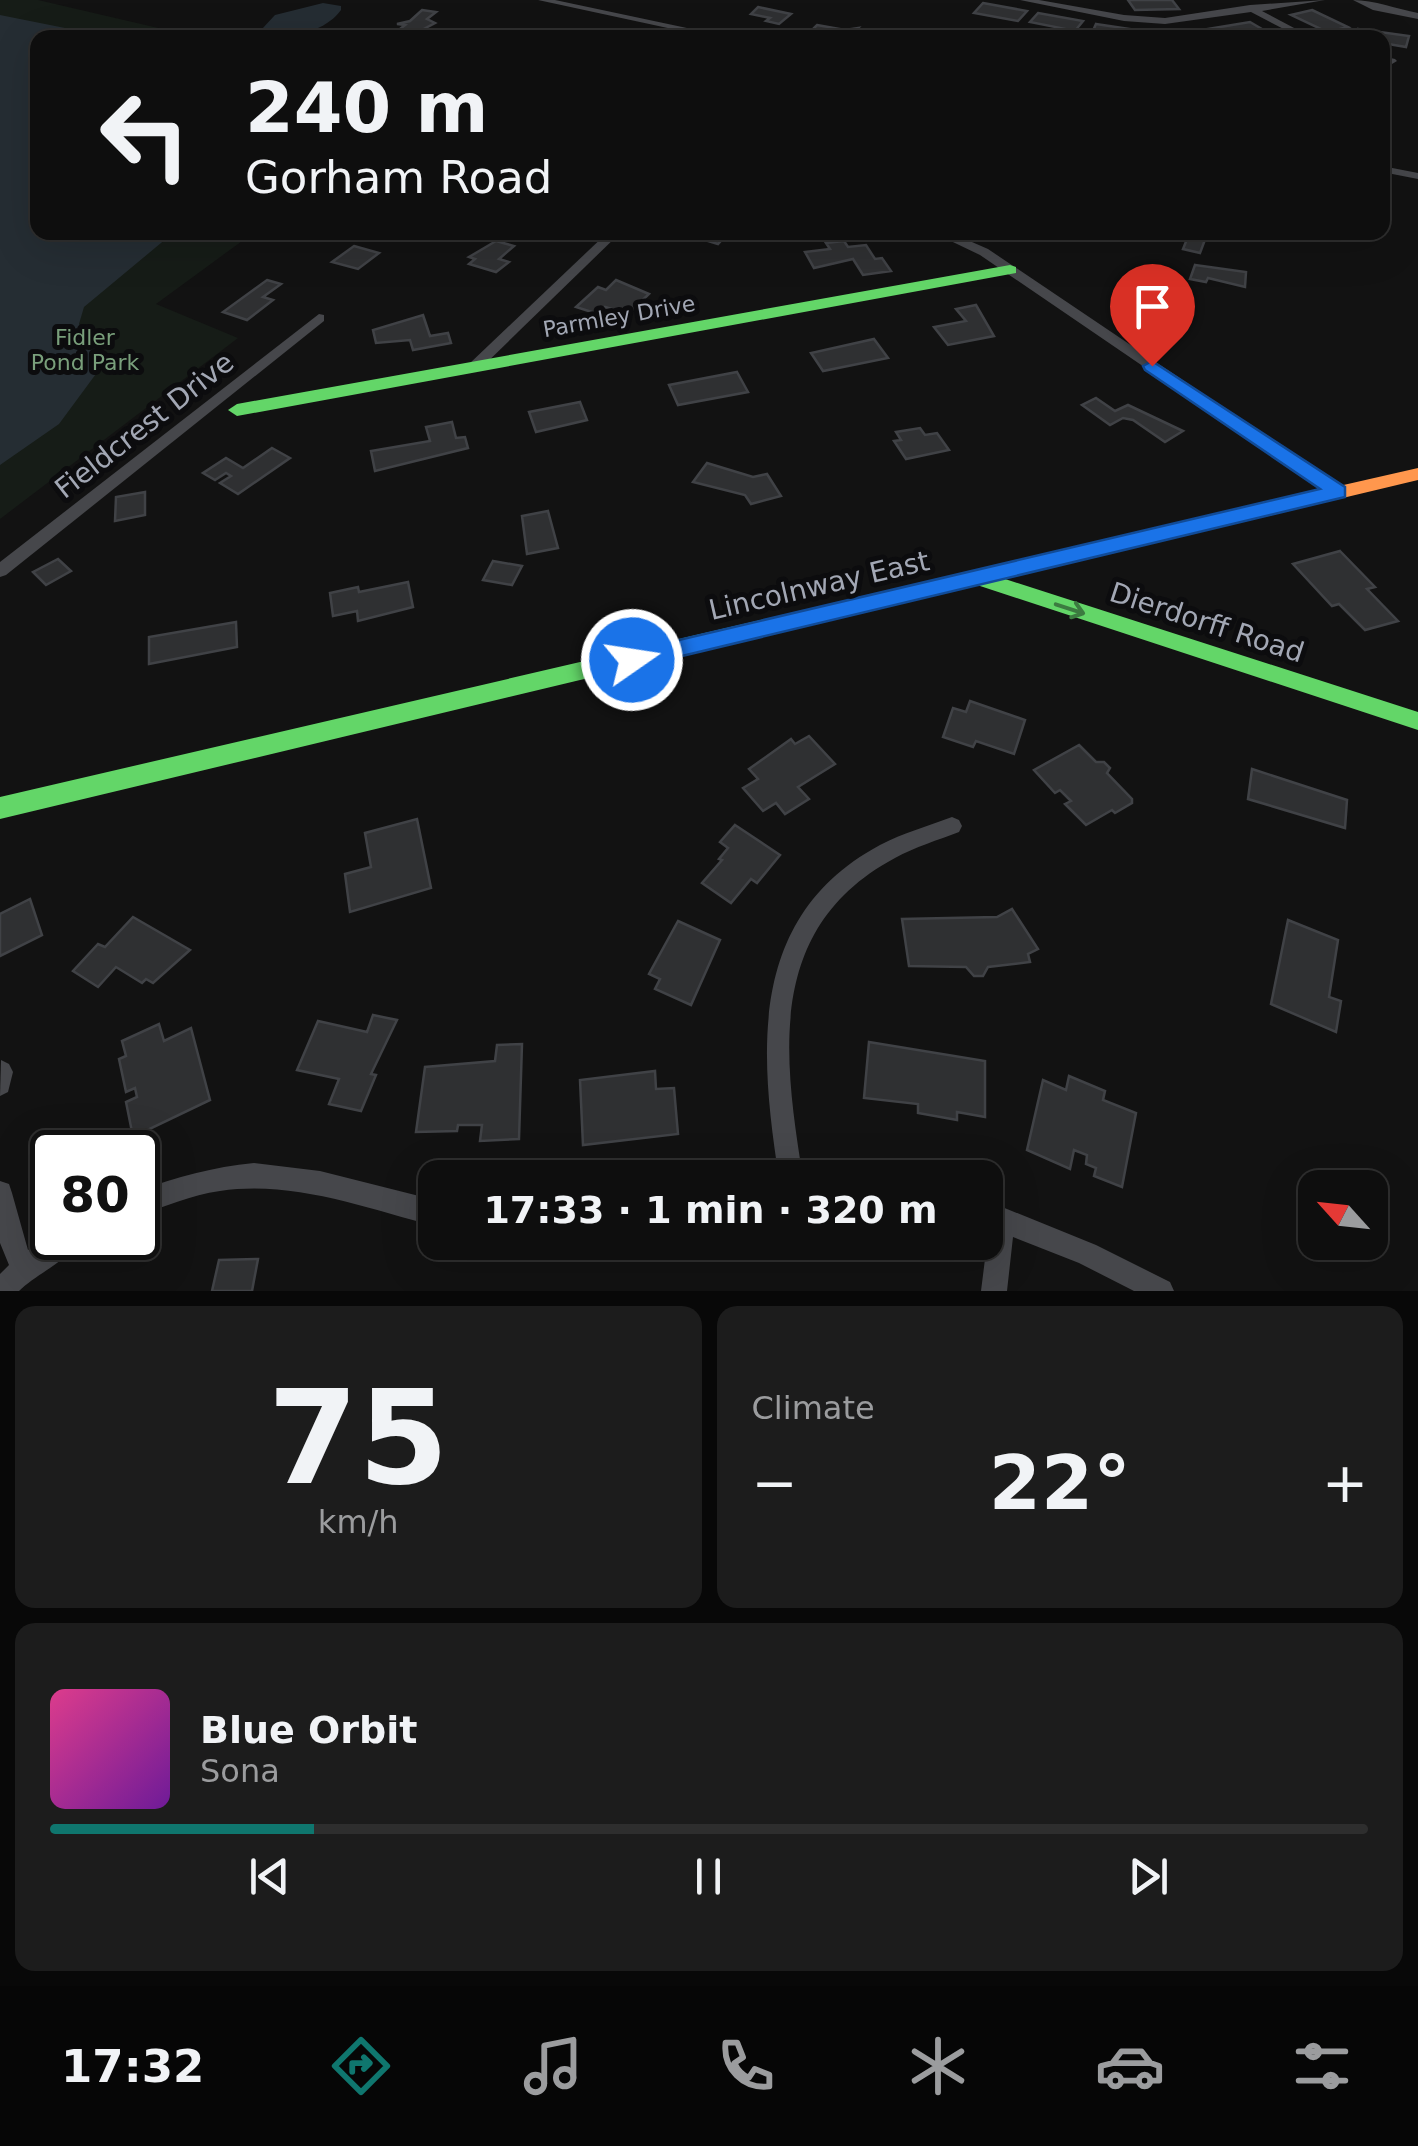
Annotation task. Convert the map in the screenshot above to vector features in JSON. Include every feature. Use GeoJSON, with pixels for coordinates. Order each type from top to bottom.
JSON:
{"type":"FeatureCollection","features":[{"type":"Feature","properties":{"kind":"main road","name":"Parmley Drive"},"geometry":{"type":"LineString","coordinates":[[237,410],[1010,270]]}},
{"type":"Feature","properties":{"kind":"main road","name":"Lincolnway East"},"geometry":{"type":"LineString","coordinates":[[0,808],[1418,474]]}},
{"type":"Feature","properties":{"kind":"main road"},"geometry":{"type":"LineString","coordinates":[[1362,486],[1418,498]]}},
{"type":"Feature","properties":{"kind":"main road","name":"Dierdorff Road"},"geometry":{"type":"LineString","coordinates":[[978,578],[1418,721]]}},
{"type":"Feature","properties":{"kind":"street"},"geometry":{"type":"LineString","coordinates":[[542,0],[690,30]]}},
{"type":"Feature","properties":{"kind":"street"},"geometry":{"type":"LineString","coordinates":[[1024,0],[1151,20],[1194,19],[1320,0]]}},
{"type":"Feature","properties":{"kind":"street"},"geometry":{"type":"LineString","coordinates":[[1357,0],[1376,8],[1418,12]]}},
{"type":"Feature","properties":{"kind":"street"},"geometry":{"type":"LineString","coordinates":[[1370,0],[1418,12]]}},
{"type":"Feature","properties":{"kind":"street"},"geometry":{"type":"LineString","coordinates":[[1250,8],[1294,30]]}},
{"type":"Feature","properties":{"kind":"street"},"geometry":{"type":"LineString","coordinates":[[1390,170],[1418,176]]}},
{"type":"Feature","properties":{"kind":"street"},"geometry":{"type":"LineString","coordinates":[[473,368],[607,240]]}},
{"type":"Feature","properties":{"kind":"street"},"geometry":{"type":"LineString","coordinates":[[963,240],[1338,492]]}},
{"type":"Feature","properties":{"kind":"street","name":"Fieldcrest Drive"},"geometry":{"type":"LineString","coordinates":[[0,571],[319,318]]}},
{"type":"Feature","properties":{"kind":"street"},"geometry":{"type":"LineString","coordinates":[[788,1160],[776,1089],[774,1032],[788,964],[803,931],[830,894],[851,874],[883,853],[952,826]]}},
{"type":"Feature","properties":{"kind":"street"},"geometry":{"type":"LineString","coordinates":[[0,1084],[1,1072]]}},
{"type":"Feature","properties":{"kind":"street"},"geometry":{"type":"LineString","coordinates":[[160,1195],[208,1177],[300,1176],[418,1208]]}},
{"type":"Feature","properties":{"kind":"street"},"geometry":{"type":"LineString","coordinates":[[0,1193],[10,1239],[23,1269]]}},
{"type":"Feature","properties":{"kind":"street"},"geometry":{"type":"LineString","coordinates":[[1003,1220],[1161,1291]]}},
{"type":"Feature","properties":{"kind":"street"},"geometry":{"type":"LineString","coordinates":[[1,1291],[36,1260]]}},
{"type":"Feature","properties":{"kind":"street"},"geometry":{"type":"LineString","coordinates":[[994,1260],[994,1291]]}},
{"type":"Feature","properties":{"kind":"green space","name":"Fidler Pond Park"},"geometry":{"type":"Polygon","coordinates":[[[0,0],[38,0],[167,30],[30,30],[30,240],[243,240],[156,304],[238,338],[0,519],[0,0]]]}},
{"type":"Feature","properties":{"kind":"shaded area"},"geometry":{"type":"Polygon","coordinates":[[[323,3],[341,6],[334,18],[314,30],[263,30],[275,15],[323,3]]]}},
{"type":"Feature","properties":{"kind":"shaded area"},"geometry":{"type":"Polygon","coordinates":[[[0,15],[75,30],[30,30],[30,240],[165,240],[84,307],[79,324],[104,363],[59,424],[0,465],[0,15]]]}},
{"type":"Feature","properties":{"kind":"building"},"geometry":{"type":"Polygon","coordinates":[[[1128,0],[1172,0],[1179,9],[1135,10],[1128,0]]]}},
{"type":"Feature","properties":{"kind":"building"},"geometry":{"type":"Polygon","coordinates":[[[983,3],[1027,11],[1018,21],[974,13],[983,3]]]}},
{"type":"Feature","properties":{"kind":"building"},"geometry":{"type":"Polygon","coordinates":[[[758,7],[791,14],[779,24],[751,14],[758,7]]]}},
{"type":"Feature","properties":{"kind":"building"},"geometry":{"type":"Polygon","coordinates":[[[422,10],[436,12],[427,19],[435,23],[422,30],[400,29],[405,25],[397,24],[410,21],[422,10]]]}},
{"type":"Feature","properties":{"kind":"building"},"geometry":{"type":"Polygon","coordinates":[[[1312,10],[1348,27],[1323,30],[1291,15],[1312,10]]]}},
{"type":"Feature","properties":{"kind":"building"},"geometry":{"type":"Polygon","coordinates":[[[1038,13],[1083,21],[1076,30],[1030,22],[1038,13]]]}},
{"type":"Feature","properties":{"kind":"building"},"geometry":{"type":"Polygon","coordinates":[[[1250,22],[1264,30],[1210,30],[1250,22]]]}},
{"type":"Feature","properties":{"kind":"building"},"geometry":{"type":"Polygon","coordinates":[[[1096,24],[1136,30],[1093,30],[1096,24]]]}},
{"type":"Feature","properties":{"kind":"building"},"geometry":{"type":"Polygon","coordinates":[[[817,25],[845,30],[812,30],[817,25]]]}},
{"type":"Feature","properties":{"kind":"building"},"geometry":{"type":"Polygon","coordinates":[[[1390,33],[1409,36],[1406,47],[1390,44],[1390,33]]]}},
{"type":"Feature","properties":{"kind":"building"},"geometry":{"type":"Polygon","coordinates":[[[1187,240],[1205,240],[1200,253],[1183,249],[1187,240]]]}},
{"type":"Feature","properties":{"kind":"building"},"geometry":{"type":"Polygon","coordinates":[[[496,241],[514,246],[499,259],[509,262],[496,272],[469,264],[475,259],[469,257],[496,241]]]}},
{"type":"Feature","properties":{"kind":"building"},"geometry":{"type":"Polygon","coordinates":[[[844,241],[848,247],[866,245],[875,259],[882,258],[891,271],[863,275],[853,259],[814,268],[805,252],[830,249],[826,243],[844,241]]]}},
{"type":"Feature","properties":{"kind":"building"},"geometry":{"type":"Polygon","coordinates":[[[354,246],[379,253],[358,269],[332,262],[354,246]]]}},
{"type":"Feature","properties":{"kind":"building"},"geometry":{"type":"Polygon","coordinates":[[[1195,265],[1246,272],[1245,287],[1208,278],[1206,282],[1190,279],[1195,265]]]}},
{"type":"Feature","properties":{"kind":"building"},"geometry":{"type":"Polygon","coordinates":[[[267,280],[281,284],[263,297],[273,300],[247,320],[223,312],[267,280]]]}},
{"type":"Feature","properties":{"kind":"building"},"geometry":{"type":"Polygon","coordinates":[[[616,280],[649,294],[628,314],[605,307],[598,314],[576,307],[598,287],[606,290],[616,280]]]}},
{"type":"Feature","properties":{"kind":"building"},"geometry":{"type":"Polygon","coordinates":[[[976,305],[994,336],[948,345],[934,327],[966,321],[956,309],[976,305]]]}},
{"type":"Feature","properties":{"kind":"building"},"geometry":{"type":"Polygon","coordinates":[[[423,315],[430,336],[448,333],[451,343],[413,350],[410,340],[376,343],[373,330],[423,315]]]}},
{"type":"Feature","properties":{"kind":"building"},"geometry":{"type":"Polygon","coordinates":[[[874,339],[888,358],[823,371],[811,353],[874,339]]]}},
{"type":"Feature","properties":{"kind":"building"},"geometry":{"type":"Polygon","coordinates":[[[737,372],[748,392],[678,405],[669,385],[737,372]]]}},
{"type":"Feature","properties":{"kind":"building"},"geometry":{"type":"Polygon","coordinates":[[[1096,398],[1115,411],[1128,405],[1183,431],[1165,442],[1133,420],[1123,418],[1110,425],[1082,405],[1096,398]]]}},
{"type":"Feature","properties":{"kind":"building"},"geometry":{"type":"Polygon","coordinates":[[[580,402],[587,420],[536,432],[529,412],[580,402]]]}},
{"type":"Feature","properties":{"kind":"building"},"geometry":{"type":"Polygon","coordinates":[[[452,422],[456,438],[465,437],[468,448],[375,471],[371,451],[430,441],[426,427],[452,422]]]}},
{"type":"Feature","properties":{"kind":"building"},"geometry":{"type":"Polygon","coordinates":[[[920,428],[925,435],[937,433],[949,450],[906,459],[894,441],[901,440],[896,432],[920,428]]]}},
{"type":"Feature","properties":{"kind":"building"},"geometry":{"type":"Polygon","coordinates":[[[272,448],[290,458],[238,494],[220,483],[231,476],[226,473],[215,480],[203,473],[226,458],[243,468],[272,448]]]}},
{"type":"Feature","properties":{"kind":"building"},"geometry":{"type":"Polygon","coordinates":[[[707,463],[753,477],[767,474],[781,496],[751,504],[745,495],[693,482],[707,463]]]}},
{"type":"Feature","properties":{"kind":"building"},"geometry":{"type":"Polygon","coordinates":[[[145,492],[145,515],[115,521],[116,497],[145,492]]]}},
{"type":"Feature","properties":{"kind":"building"},"geometry":{"type":"Polygon","coordinates":[[[548,511],[558,548],[527,554],[522,516],[548,511]]]}},
{"type":"Feature","properties":{"kind":"building"},"geometry":{"type":"Polygon","coordinates":[[[1340,551],[1375,587],[1367,589],[1398,621],[1365,630],[1339,604],[1332,606],[1293,564],[1340,551]]]}},
{"type":"Feature","properties":{"kind":"building"},"geometry":{"type":"Polygon","coordinates":[[[58,559],[71,571],[46,585],[33,572],[58,559]]]}},
{"type":"Feature","properties":{"kind":"building"},"geometry":{"type":"Polygon","coordinates":[[[493,561],[522,566],[512,585],[483,580],[493,561]]]}},
{"type":"Feature","properties":{"kind":"building"},"geometry":{"type":"Polygon","coordinates":[[[408,582],[413,607],[358,621],[357,611],[333,616],[330,593],[358,587],[359,592],[408,582]]]}},
{"type":"Feature","properties":{"kind":"building"},"geometry":{"type":"Polygon","coordinates":[[[236,622],[237,647],[149,664],[149,637],[236,622]]]}},
{"type":"Feature","properties":{"kind":"building"},"geometry":{"type":"Polygon","coordinates":[[[970,701],[1025,720],[1014,754],[976,741],[973,747],[943,737],[953,708],[966,712],[970,701]]]}},
{"type":"Feature","properties":{"kind":"building"},"geometry":{"type":"Polygon","coordinates":[[[809,736],[835,764],[798,787],[809,799],[785,814],[776,803],[763,811],[743,788],[758,779],[749,769],[791,739],[795,744],[809,736]]]}},
{"type":"Feature","properties":{"kind":"building"},"geometry":{"type":"Polygon","coordinates":[[[1079,745],[1096,762],[1104,762],[1110,768],[1107,773],[1132,799],[1132,803],[1115,813],[1112,810],[1086,825],[1065,804],[1071,801],[1060,790],[1055,793],[1034,770],[1079,745]]]}},
{"type":"Feature","properties":{"kind":"building"},"geometry":{"type":"Polygon","coordinates":[[[1252,769],[1347,800],[1345,828],[1248,799],[1252,769]]]}},
{"type":"Feature","properties":{"kind":"building"},"geometry":{"type":"Polygon","coordinates":[[[417,819],[431,888],[350,912],[345,874],[371,867],[365,833],[417,819]]]}},
{"type":"Feature","properties":{"kind":"building"},"geometry":{"type":"Polygon","coordinates":[[[735,825],[780,855],[757,883],[751,879],[731,903],[702,883],[722,860],[719,859],[728,848],[720,842],[735,825]]]}},
{"type":"Feature","properties":{"kind":"building"},"geometry":{"type":"Polygon","coordinates":[[[30,899],[42,935],[0,956],[0,914],[30,899]]]}},
{"type":"Feature","properties":{"kind":"building"},"geometry":{"type":"Polygon","coordinates":[[[1012,909],[1038,949],[1028,954],[1030,962],[988,967],[983,976],[974,976],[966,967],[909,966],[902,919],[997,917],[1012,909]]]}},
{"type":"Feature","properties":{"kind":"building"},"geometry":{"type":"Polygon","coordinates":[[[133,917],[190,950],[153,983],[146,979],[142,983],[116,967],[98,987],[73,971],[98,944],[105,947],[133,917]]]}},
{"type":"Feature","properties":{"kind":"building"},"geometry":{"type":"Polygon","coordinates":[[[1288,920],[1338,940],[1329,997],[1341,1001],[1336,1032],[1271,1004],[1288,920]]]}},
{"type":"Feature","properties":{"kind":"building"},"geometry":{"type":"Polygon","coordinates":[[[678,921],[720,940],[691,1005],[655,989],[660,979],[649,974],[678,921]]]}},
{"type":"Feature","properties":{"kind":"building"},"geometry":{"type":"Polygon","coordinates":[[[373,1015],[397,1020],[371,1074],[376,1075],[361,1111],[329,1104],[339,1079],[297,1070],[318,1021],[367,1032],[373,1015]]]}},
{"type":"Feature","properties":{"kind":"building"},"geometry":{"type":"Polygon","coordinates":[[[159,1024],[164,1041],[191,1028],[210,1100],[148,1130],[132,1130],[126,1102],[137,1097],[135,1088],[126,1092],[119,1059],[126,1056],[122,1041],[159,1024]]]}},
{"type":"Feature","properties":{"kind":"building"},"geometry":{"type":"Polygon","coordinates":[[[869,1042],[985,1061],[985,1117],[957,1112],[957,1120],[918,1113],[918,1104],[864,1098],[869,1042]]]}},
{"type":"Feature","properties":{"kind":"building"},"geometry":{"type":"Polygon","coordinates":[[[522,1044],[519,1139],[480,1141],[482,1125],[458,1125],[457,1131],[416,1132],[425,1067],[495,1061],[497,1045],[522,1044]]]}},
{"type":"Feature","properties":{"kind":"building"},"geometry":{"type":"Polygon","coordinates":[[[655,1071],[656,1089],[674,1088],[678,1134],[583,1145],[580,1080],[655,1071]]]}},
{"type":"Feature","properties":{"kind":"building"},"geometry":{"type":"Polygon","coordinates":[[[1069,1076],[1105,1091],[1103,1100],[1136,1113],[1122,1187],[1094,1176],[1096,1168],[1086,1164],[1087,1155],[1074,1150],[1070,1169],[1027,1150],[1043,1080],[1066,1090],[1069,1076]]]}},
{"type":"Feature","properties":{"kind":"building"},"geometry":{"type":"Polygon","coordinates":[[[258,1259],[252,1291],[212,1291],[219,1260],[258,1259]]]}},
{"type":"Feature","properties":{"kind":"traffic: fast"},"geometry":{"type":"LineString","coordinates":[[237,410],[1010,270]]}},
{"type":"Feature","properties":{"kind":"traffic: fast"},"geometry":{"type":"LineString","coordinates":[[0,808],[1234,517]]}},
{"type":"Feature","properties":{"kind":"traffic: fast"},"geometry":{"type":"LineString","coordinates":[[978,578],[1418,721]]}},
{"type":"Feature","properties":{"kind":"traffic: slow"},"geometry":{"type":"LineString","coordinates":[[1234,517],[1418,474]]}},
{"type":"Feature","properties":{"kind":"route"},"geometry":{"type":"LineString","coordinates":[[632,660],[1338,492],[1152,366]]}}]}
